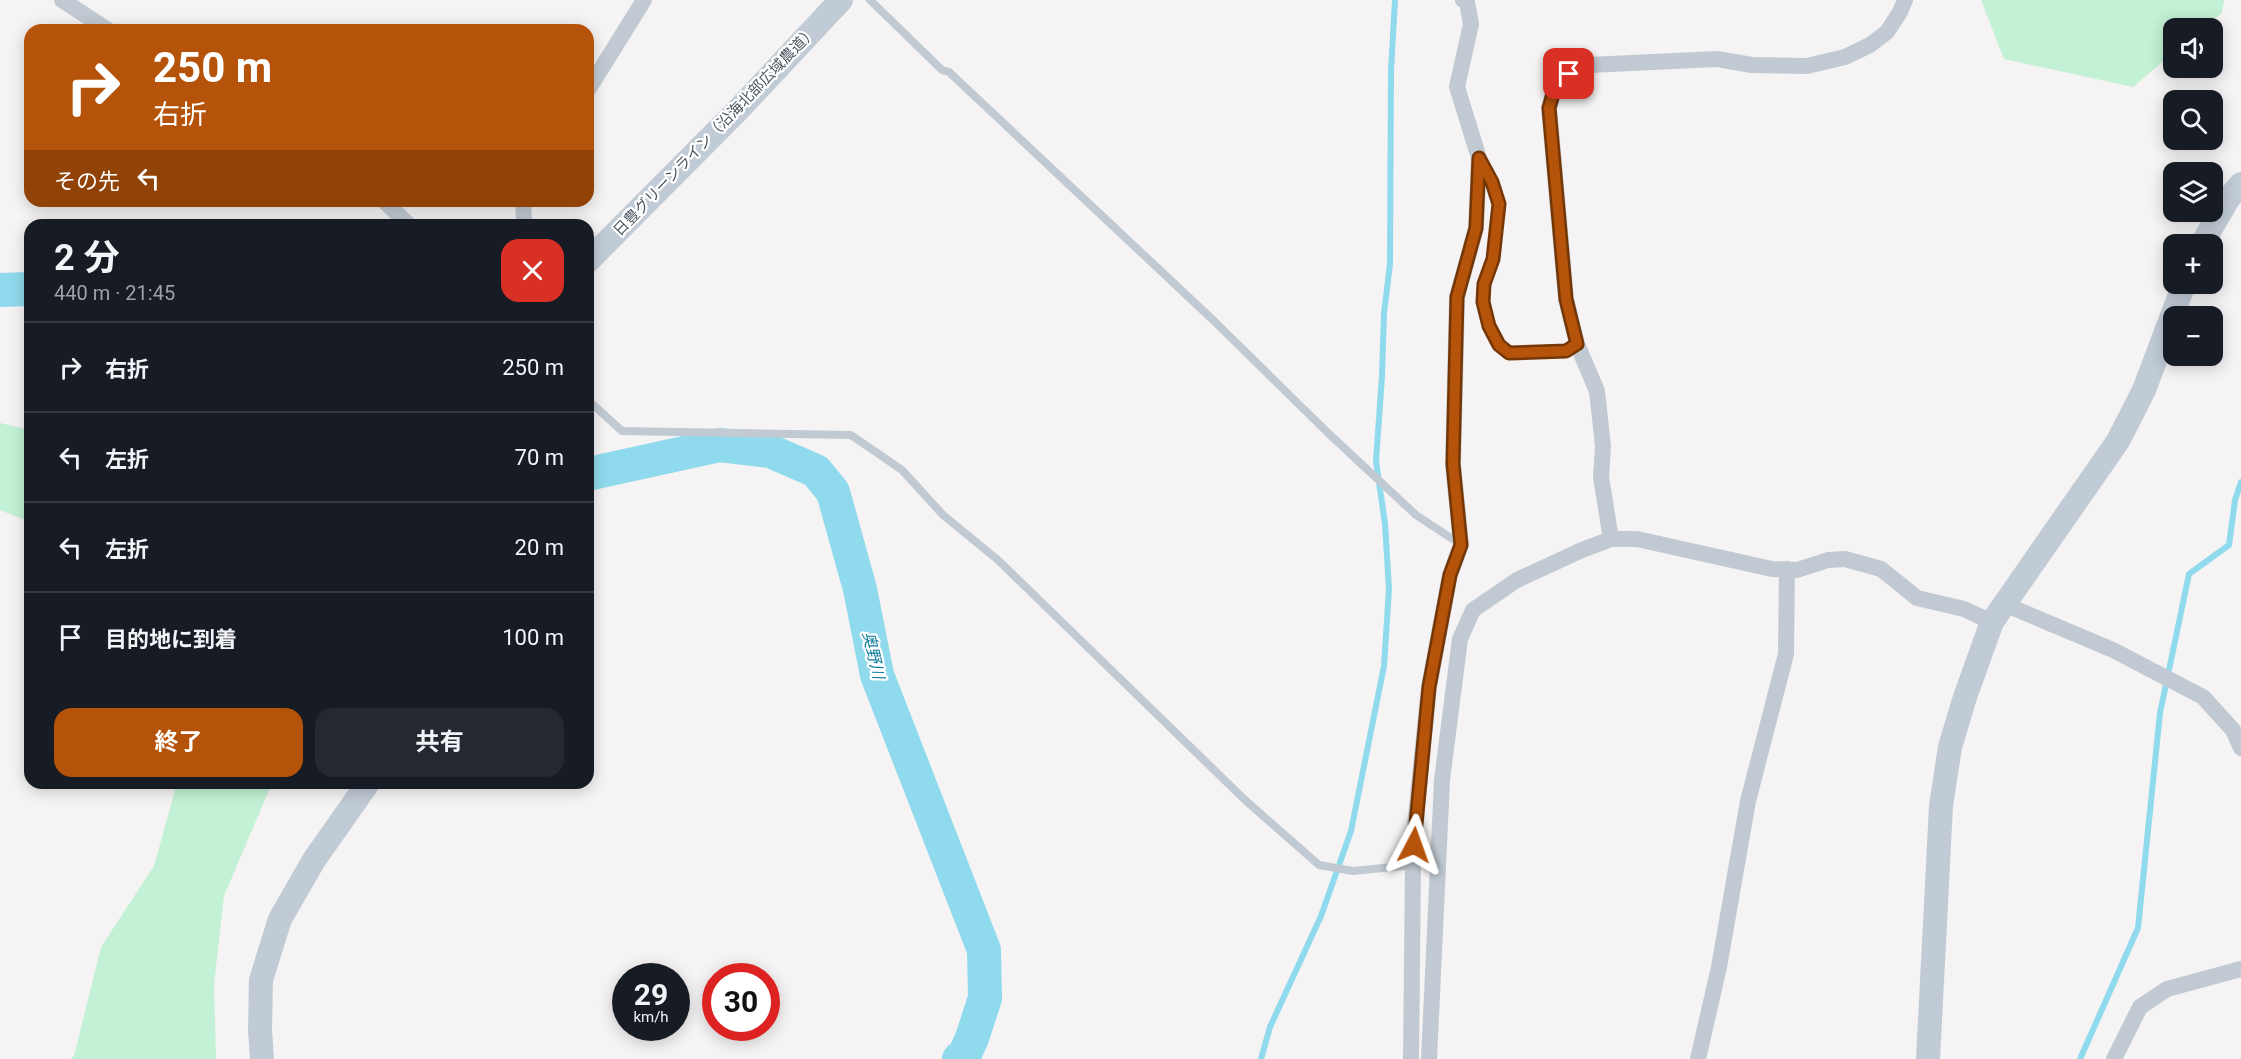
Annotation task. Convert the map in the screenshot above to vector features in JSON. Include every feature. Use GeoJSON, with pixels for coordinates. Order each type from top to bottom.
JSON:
{"type":"FeatureCollection","features":[{"type":"Feature","properties":{"kind":"street"},"geometry":{"type":"LineString","coordinates":[[62,0],[99,24]]}},
{"type":"Feature","properties":{"kind":"street"},"geometry":{"type":"LineString","coordinates":[[594,80],[644,0]]}},
{"type":"Feature","properties":{"kind":"street","name":"日豊グリーンライン（沿海北部広域農道）"},"geometry":{"type":"LineString","coordinates":[[594,255],[739,109],[841,0]]}},
{"type":"Feature","properties":{"kind":"street"},"geometry":{"type":"LineString","coordinates":[[1411,1059],[1413,865],[1429,687],[1450,575],[1461,545],[1453,464],[1457,297],[1476,228],[1479,158],[1457,87],[1472,24],[1467,2],[1463,0]]}},
{"type":"Feature","properties":{"kind":"street"},"geometry":{"type":"LineString","coordinates":[[1611,539],[1601,477],[1603,446],[1597,391],[1577,344],[1566,299],[1549,108],[1555,87],[1569,74],[1589,65],[1717,58],[1752,65],[1807,66],[1845,57],[1870,45],[1887,32],[1905,0]]}},
{"type":"Feature","properties":{"kind":"street"},"geometry":{"type":"LineString","coordinates":[[2208,234],[2228,199],[2241,184]]}},
{"type":"Feature","properties":{"kind":"street"},"geometry":{"type":"LineString","coordinates":[[390,207],[404,219]]}},
{"type":"Feature","properties":{"kind":"street"},"geometry":{"type":"LineString","coordinates":[[1928,1059],[1941,806],[1950,747],[1965,697],[1998,613],[2118,441],[2144,390],[2180,294]]}},
{"type":"Feature","properties":{"kind":"street"},"geometry":{"type":"LineString","coordinates":[[1430,1059],[1442,780],[1461,639],[1473,610],[1491,596],[1517,580],[1582,550],[1611,539],[1637,539],[1772,569],[1797,570],[1828,560],[1845,559],[1881,569],[1917,598],[1964,609],[1998,613],[2113,650],[2203,696],[2233,730],[2241,748]]}},
{"type":"Feature","properties":{"kind":"street"},"geometry":{"type":"LineString","coordinates":[[1698,1059],[1719,967],[1748,801],[1786,654],[1787,569]]}},
{"type":"Feature","properties":{"kind":"street"},"geometry":{"type":"LineString","coordinates":[[262,1059],[261,980],[280,919],[314,860],[364,789]]}},
{"type":"Feature","properties":{"kind":"street"},"geometry":{"type":"LineString","coordinates":[[2114,1059],[2140,1007],[2167,989],[2241,969]]}},
{"type":"Feature","properties":{"kind":"lane"},"geometry":{"type":"LineString","coordinates":[[870,0],[942,70],[949,72],[1213,320],[1416,515],[1461,545]]}},
{"type":"Feature","properties":{"kind":"lane"},"geometry":{"type":"LineString","coordinates":[[1479,158],[1492,182],[1499,204],[1493,259],[1484,284],[1483,302],[1489,326],[1499,345],[1509,353],[1566,351],[1577,344]]}},
{"type":"Feature","properties":{"kind":"lane"},"geometry":{"type":"LineString","coordinates":[[594,405],[622,431],[851,435],[902,470],[943,515],[998,560],[1245,800],[1319,865],[1353,871],[1413,865]]}},
{"type":"Feature","properties":{"kind":"green space"},"geometry":{"type":"Polygon","coordinates":[[[1981,0],[2224,0],[2222,13],[2216,18],[2163,18],[2163,62],[2133,87],[2004,59],[1981,0]]]}},
{"type":"Feature","properties":{"kind":"green space"},"geometry":{"type":"Polygon","coordinates":[[[0,423],[24,429],[24,520],[0,510],[0,423]]]}},
{"type":"Feature","properties":{"kind":"green space"},"geometry":{"type":"Polygon","coordinates":[[[175,789],[269,789],[224,896],[214,984],[216,1059],[70,1059],[74,1056],[101,947],[154,866],[175,789]]]}},
{"type":"Feature","properties":{"kind":"waterway"},"geometry":{"type":"LineString","coordinates":[[1261,1059],[1270,1027],[1321,916],[1351,831],[1384,666],[1389,589],[1385,524],[1376,461],[1384,313],[1390,264],[1391,71],[1395,0]]}},
{"type":"Feature","properties":{"kind":"waterway","name":"奥野川"},"geometry":{"type":"LineString","coordinates":[[0,290],[24,289]]}},
{"type":"Feature","properties":{"kind":"waterway","name":"奥野川"},"geometry":{"type":"LineString","coordinates":[[594,473],[720,445],[770,451],[816,471],[833,492],[860,589],[877,675],[984,950],[985,998],[972,1038],[963,1058],[959,1059]]}},
{"type":"Feature","properties":{"kind":"waterway"},"geometry":{"type":"LineString","coordinates":[[2080,1059],[2138,928],[2160,713],[2189,574],[2229,545],[2235,500],[2241,482]]}},
{"type":"Feature","properties":{"kind":"route"},"geometry":{"type":"LineString","coordinates":[[1414,845],[1429,687],[1450,575],[1461,545],[1453,464],[1457,297],[1476,228],[1479,158],[1492,182],[1499,204],[1493,259],[1484,284],[1483,302],[1489,326],[1499,345],[1509,353],[1566,351],[1577,344],[1566,299],[1549,108],[1555,87],[1569,74]]}}]}
